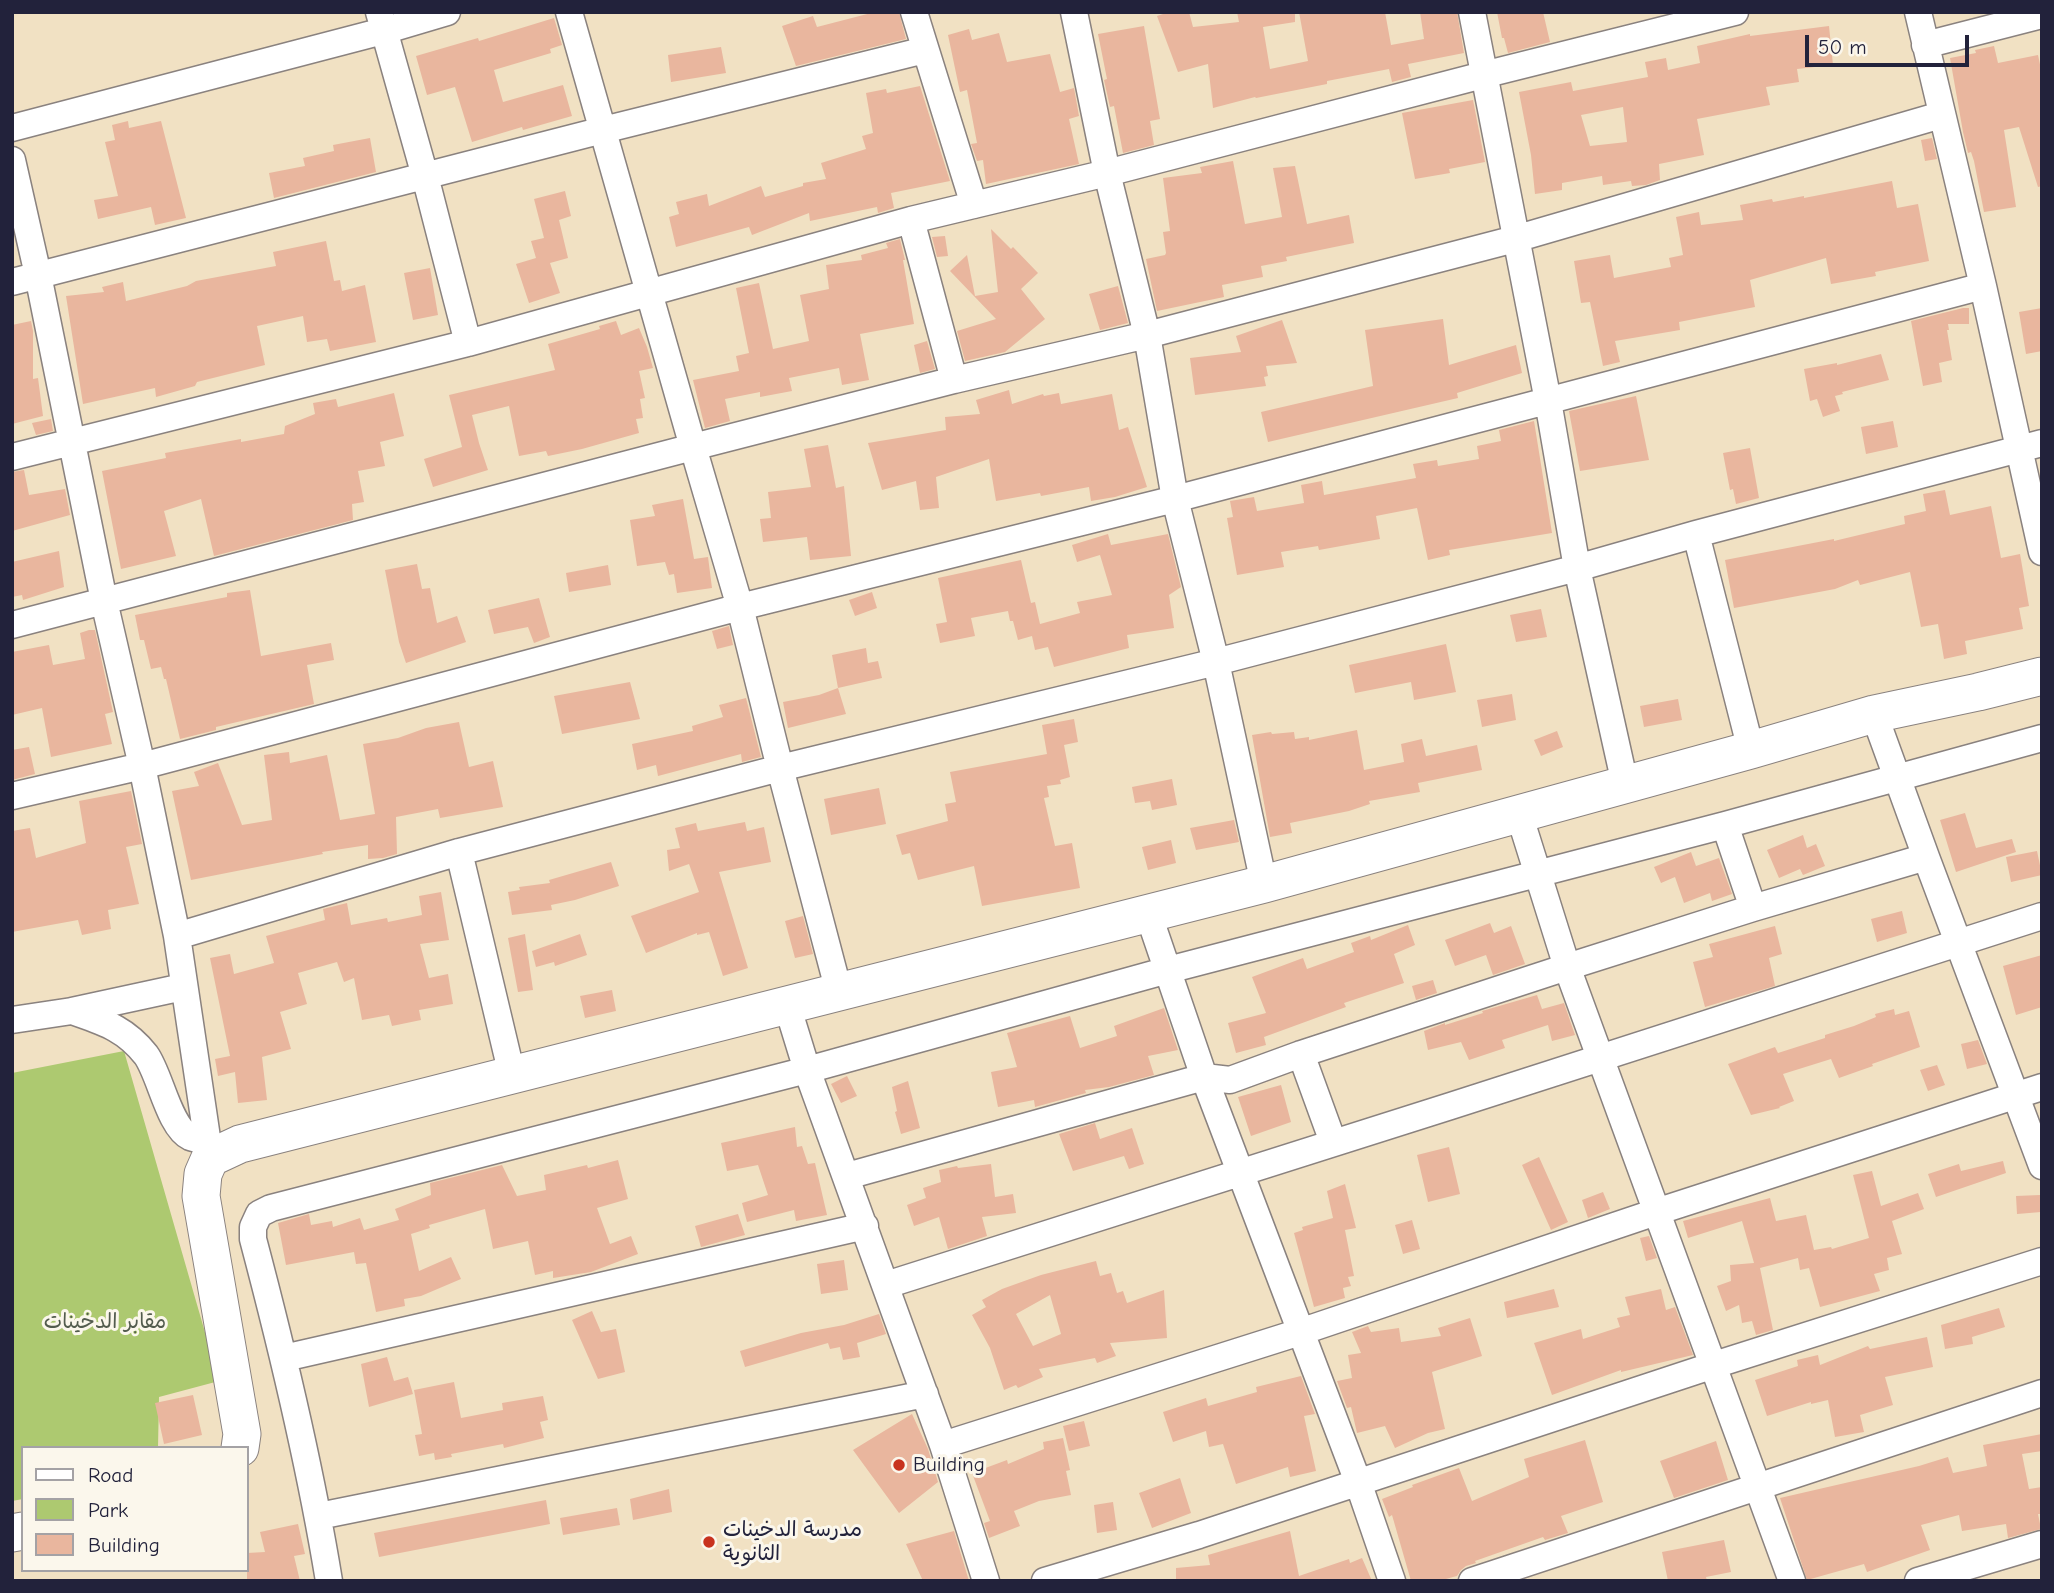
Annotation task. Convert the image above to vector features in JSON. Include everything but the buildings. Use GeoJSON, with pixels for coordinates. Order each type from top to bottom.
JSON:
{"type":"FeatureCollection","features":[{"type":"Feature","properties":{"kind":"street"},"geometry":{"type":"LineString","coordinates":[[12,128],[381,22],[447,12]]}},
{"type":"Feature","properties":{"kind":"street"},"geometry":{"type":"LineString","coordinates":[[569,12],[740,607],[839,992]]}},
{"type":"Feature","properties":{"kind":"street"},"geometry":{"type":"LineString","coordinates":[[914,12],[974,205]]}},
{"type":"Feature","properties":{"kind":"street"},"geometry":{"type":"LineString","coordinates":[[1074,12],[1107,173],[1147,335],[1175,499],[1216,662],[1264,884]]}},
{"type":"Feature","properties":{"kind":"street"},"geometry":{"type":"LineString","coordinates":[[1472,12],[1548,401],[1577,568],[1625,784]]}},
{"type":"Feature","properties":{"kind":"street"},"geometry":{"type":"LineString","coordinates":[[12,457],[468,344],[911,220],[1107,173],[1734,12]]}},
{"type":"Feature","properties":{"kind":"street"},"geometry":{"type":"LineString","coordinates":[[1918,12],[1983,286],[2030,446],[2042,552]]}},
{"type":"Feature","properties":{"kind":"street"},"geometry":{"type":"LineString","coordinates":[[1925,45],[2042,15]]}},
{"type":"Feature","properties":{"kind":"street"},"geometry":{"type":"LineString","coordinates":[[381,22],[425,176],[468,344]]}},
{"type":"Feature","properties":{"kind":"street"},"geometry":{"type":"LineString","coordinates":[[12,282],[925,50]]}},
{"type":"Feature","properties":{"kind":"street"},"geometry":{"type":"LineString","coordinates":[[12,625],[693,447],[954,380],[1147,335],[1515,239],[1941,115]]}},
{"type":"Feature","properties":{"kind":"street"},"geometry":{"type":"LineString","coordinates":[[12,160],[177,936],[209,1149],[201,1196],[242,1434],[240,1446]]}},
{"type":"Feature","properties":{"kind":"street"},"geometry":{"type":"LineString","coordinates":[[911,220],[954,380]]}},
{"type":"Feature","properties":{"kind":"street"},"geometry":{"type":"LineString","coordinates":[[12,796],[142,766],[740,607],[1175,499],[1983,286]]}},
{"type":"Feature","properties":{"kind":"street"},"geometry":{"type":"LineString","coordinates":[[177,936],[458,852],[780,768],[1216,662],[2030,446]]}},
{"type":"Feature","properties":{"kind":"street"},"geometry":{"type":"LineString","coordinates":[[1696,534],[1751,750]]}},
{"type":"Feature","properties":{"kind":"street"},"geometry":{"type":"LineString","coordinates":[[72,1011],[116,1027],[134,1042],[148,1057],[167,1104],[183,1131],[190,1137],[209,1149],[240,1144],[1264,884],[1874,714],[2042,676]]}},
{"type":"Feature","properties":{"kind":"street"},"geometry":{"type":"LineString","coordinates":[[1874,714],[2042,1166]]}},
{"type":"Feature","properties":{"kind":"street"},"geometry":{"type":"LineString","coordinates":[[329,1581],[319,1516],[284,1358],[253,1239],[253,1227],[258,1214],[271,1208],[807,1070],[1168,970],[1725,825],[2042,738]]}},
{"type":"Feature","properties":{"kind":"street"},"geometry":{"type":"LineString","coordinates":[[1519,814],[1566,967],[1792,1581]]}},
{"type":"Feature","properties":{"kind":"street"},"geometry":{"type":"LineString","coordinates":[[1725,825],[1753,908]]}},
{"type":"Feature","properties":{"kind":"street"},"geometry":{"type":"LineString","coordinates":[[458,852],[512,1075]]}},
{"type":"Feature","properties":{"kind":"street"},"geometry":{"type":"LineString","coordinates":[[847,1176],[1203,1077],[1230,1080],[1566,967],[1926,857]]}},
{"type":"Feature","properties":{"kind":"street"},"geometry":{"type":"LineString","coordinates":[[1148,914],[1203,1077],[1358,1482],[1392,1581]]}},
{"type":"Feature","properties":{"kind":"street"},"geometry":{"type":"LineString","coordinates":[[887,1285],[2042,916]]}},
{"type":"Feature","properties":{"kind":"street"},"geometry":{"type":"LineString","coordinates":[[12,1020],[72,1011],[183,987]]}},
{"type":"Feature","properties":{"kind":"street"},"geometry":{"type":"LineString","coordinates":[[787,1005],[807,1070],[943,1445],[986,1581]]}},
{"type":"Feature","properties":{"kind":"street"},"geometry":{"type":"LineString","coordinates":[[1301,1054],[1333,1142]]}},
{"type":"Feature","properties":{"kind":"street"},"geometry":{"type":"LineString","coordinates":[[943,1445],[1300,1332],[1656,1212],[2042,1087]]}},
{"type":"Feature","properties":{"kind":"street"},"geometry":{"type":"LineString","coordinates":[[284,1358],[865,1226]]}},
{"type":"Feature","properties":{"kind":"street"},"geometry":{"type":"LineString","coordinates":[[1045,1581],[1199,1535],[1711,1366],[2042,1261]]}},
{"type":"Feature","properties":{"kind":"street"},"geometry":{"type":"LineString","coordinates":[[1472,1581],[2042,1393]]}},
{"type":"Feature","properties":{"kind":"street"},"geometry":{"type":"LineString","coordinates":[[319,1516],[925,1394]]}},
{"type":"Feature","properties":{"kind":"street"},"geometry":{"type":"LineString","coordinates":[[1919,1581],[2042,1544]]}},
{"type":"Feature","properties":{"kind":"green space","name":"مقابر الدخينات"},"geometry":{"type":"Polygon","coordinates":[[[124,1051],[219,1381],[159,1397],[158,1446],[21,1446],[21,1499],[12,1501],[12,1073],[124,1051]]]}},
{"type":"Feature","properties":{"kind":"place","name":"Building"},"geometry":{"type":"Point","coordinates":[899,1465]}},
{"type":"Feature","properties":{"kind":"place","name":"مدرسة الدخينات الثانوية"},"geometry":{"type":"Point","coordinates":[709,1542]}}]}
